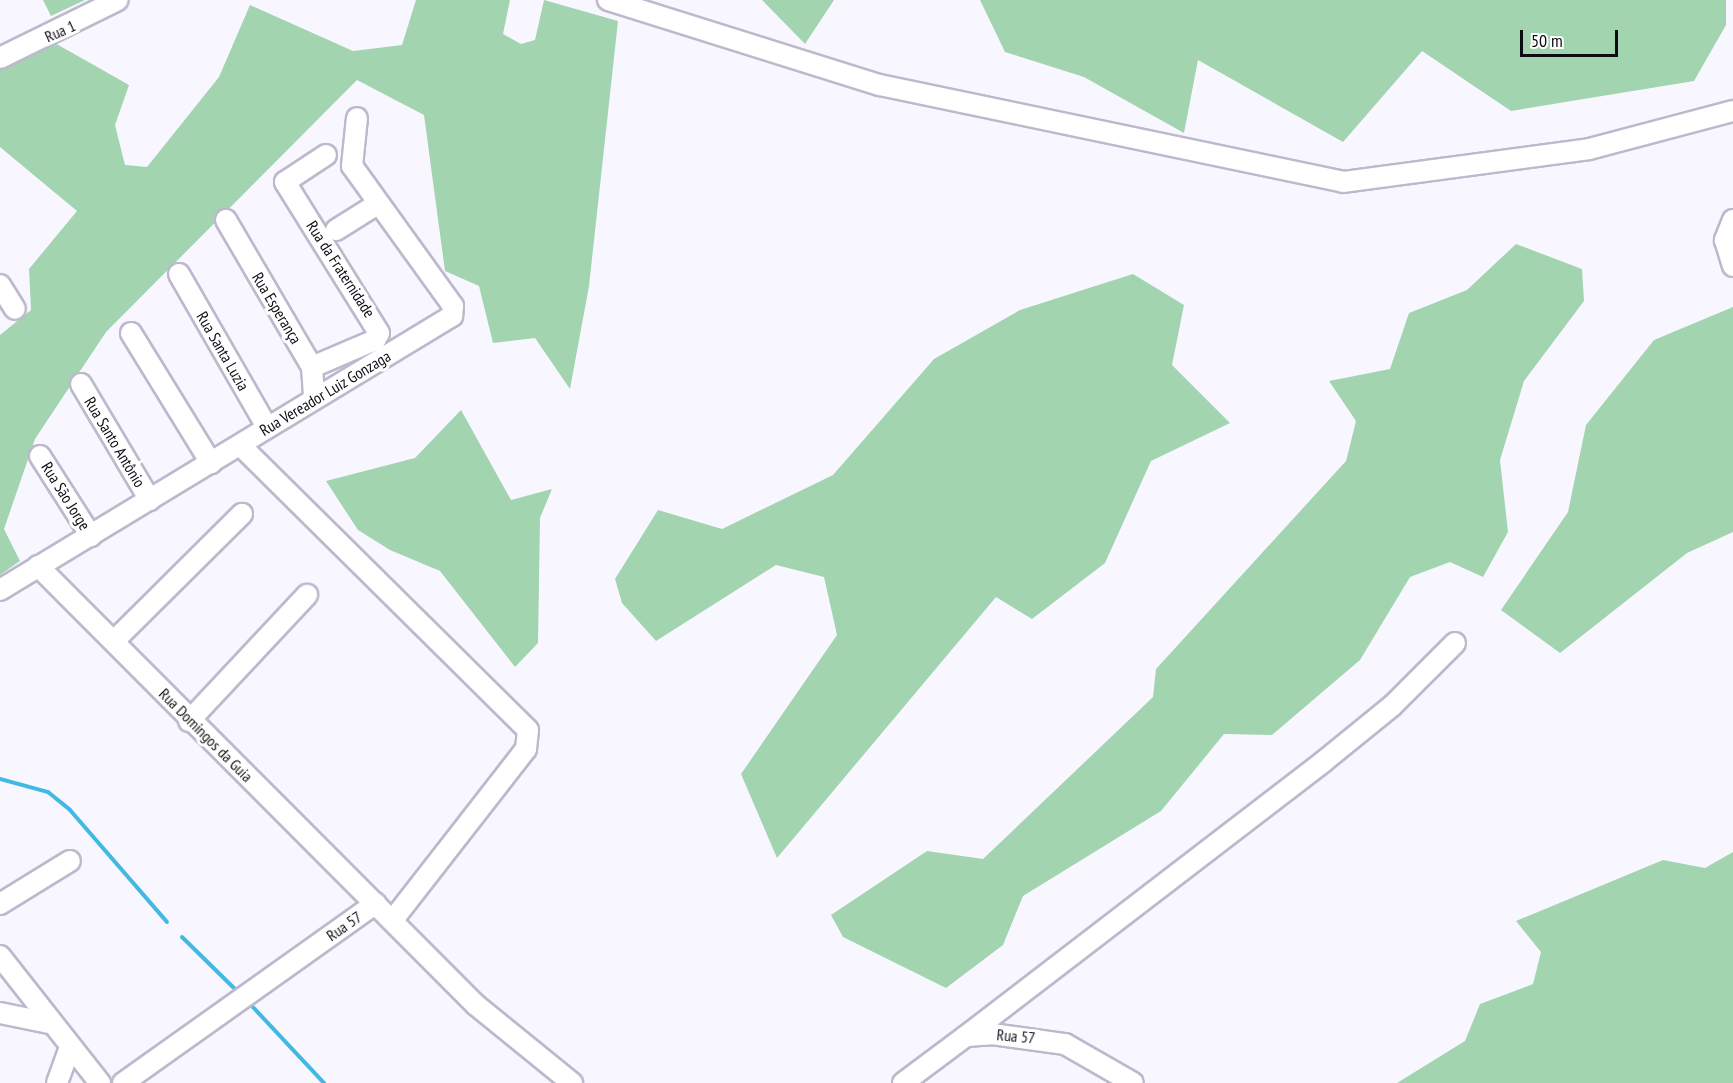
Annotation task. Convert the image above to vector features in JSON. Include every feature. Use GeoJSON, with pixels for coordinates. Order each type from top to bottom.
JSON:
{"type":"FeatureCollection","features":[{"type":"Feature","properties":{"kind":"street","name":"Rua 1"},"geometry":{"type":"LineString","coordinates":[[0,58],[118,0]]}},
{"type":"Feature","properties":{"kind":"street"},"geometry":{"type":"LineString","coordinates":[[617,2],[880,86],[1343,182],[1589,149],[1733,111]]}},
{"type":"Feature","properties":{"kind":"street","name":"Rua Vereador Luiz Gonzaga"},"geometry":{"type":"LineString","coordinates":[[0,590],[453,313],[376,205],[352,166],[357,118]]}},
{"type":"Feature","properties":{"kind":"street","name":"Rua da Fraternidade"},"geometry":{"type":"LineString","coordinates":[[312,367],[375,340],[379,333],[285,182],[326,155]]}},
{"type":"Feature","properties":{"kind":"street"},"geometry":{"type":"LineString","coordinates":[[336,230],[376,205]]}},
{"type":"Feature","properties":{"kind":"street","name":"Rua Esperança"},"geometry":{"type":"LineString","coordinates":[[226,220],[312,367],[314,399]]}},
{"type":"Feature","properties":{"kind":"street"},"geometry":{"type":"LineString","coordinates":[[1733,220],[1725,240],[1733,266]]}},
{"type":"Feature","properties":{"kind":"street","name":"Rua Santa Luzia"},"geometry":{"type":"LineString","coordinates":[[179,274],[267,428]]}},
{"type":"Feature","properties":{"kind":"street"},"geometry":{"type":"LineString","coordinates":[[0,285],[15,309]]}},
{"type":"Feature","properties":{"kind":"street"},"geometry":{"type":"LineString","coordinates":[[131,333],[211,463]]}},
{"type":"Feature","properties":{"kind":"street","name":"Rua Santo Antônio"},"geometry":{"type":"LineString","coordinates":[[81,384],[150,500]]}},
{"type":"Feature","properties":{"kind":"street"},"geometry":{"type":"LineString","coordinates":[[240,444],[528,730],[526,749],[393,920]]}},
{"type":"Feature","properties":{"kind":"street","name":"Rua São Jorge"},"geometry":{"type":"LineString","coordinates":[[40,456],[91,536]]}},
{"type":"Feature","properties":{"kind":"street"},"geometry":{"type":"LineString","coordinates":[[114,640],[242,514]]}},
{"type":"Feature","properties":{"kind":"street","name":"Rua Domingos da Guia"},"geometry":{"type":"LineString","coordinates":[[38,566],[114,640],[189,721],[376,903]]}},
{"type":"Feature","properties":{"kind":"street"},"geometry":{"type":"LineString","coordinates":[[189,721],[307,595]]}},
{"type":"Feature","properties":{"kind":"street"},"geometry":{"type":"LineString","coordinates":[[903,1083],[1323,762],[1392,706],[1455,643]]}},
{"type":"Feature","properties":{"kind":"street"},"geometry":{"type":"LineString","coordinates":[[0,904],[70,861]]}},
{"type":"Feature","properties":{"kind":"street","name":"Rua 57"},"geometry":{"type":"LineString","coordinates":[[123,1083],[376,903],[476,1005],[572,1083]]}},
{"type":"Feature","properties":{"kind":"street"},"geometry":{"type":"LineString","coordinates":[[0,956],[94,1082]]}},
{"type":"Feature","properties":{"kind":"street"},"geometry":{"type":"LineString","coordinates":[[0,1013],[49,1023]]}},
{"type":"Feature","properties":{"kind":"street","name":"Rua 57"},"geometry":{"type":"LineString","coordinates":[[966,1036],[1022,1035],[1065,1044],[1133,1083]]}},
{"type":"Feature","properties":{"kind":"street"},"geometry":{"type":"LineString","coordinates":[[57,1083],[70,1047]]}},
{"type":"Feature","properties":{"kind":"green space"},"geometry":{"type":"Polygon","coordinates":[[[43,0],[85,0],[51,16],[43,0]]]}},
{"type":"Feature","properties":{"kind":"green space"},"geometry":{"type":"Polygon","coordinates":[[[416,0],[510,0],[503,34],[521,44],[535,40],[544,0],[618,21],[589,286],[570,389],[535,338],[493,343],[479,286],[445,271],[424,115],[357,80],[106,332],[35,439],[4,529],[20,561],[0,575],[0,335],[31,310],[29,269],[77,211],[0,147],[0,67],[53,42],[129,85],[115,125],[125,165],[147,167],[219,77],[250,5],[353,51],[402,45],[416,0]]]}},
{"type":"Feature","properties":{"kind":"green space"},"geometry":{"type":"Polygon","coordinates":[[[762,0],[834,0],[805,44],[762,0]]]}},
{"type":"Feature","properties":{"kind":"green space"},"geometry":{"type":"Polygon","coordinates":[[[980,0],[1726,0],[1726,25],[1694,81],[1511,111],[1422,51],[1343,142],[1198,60],[1184,133],[1084,77],[1005,52],[980,0]]]}},
{"type":"Feature","properties":{"kind":"green space"},"geometry":{"type":"Polygon","coordinates":[[[1516,244],[1582,269],[1584,301],[1524,381],[1500,460],[1508,532],[1483,577],[1450,562],[1410,577],[1360,660],[1272,735],[1224,734],[1161,811],[1023,896],[1003,945],[946,988],[843,937],[831,915],[927,851],[983,859],[1153,697],[1156,669],[1346,461],[1356,421],[1329,381],[1390,369],[1409,313],[1467,290],[1516,244]]]}},
{"type":"Feature","properties":{"kind":"green space"},"geometry":{"type":"Polygon","coordinates":[[[1133,274],[1184,305],[1172,365],[1230,423],[1151,461],[1105,563],[1032,619],[996,597],[777,858],[741,774],[837,635],[824,577],[776,565],[656,641],[622,603],[615,579],[658,510],[722,529],[833,475],[934,359],[1020,310],[1133,274]]]}},
{"type":"Feature","properties":{"kind":"green space"},"geometry":{"type":"Polygon","coordinates":[[[1733,307],[1733,532],[1687,553],[1560,653],[1501,610],[1568,512],[1586,425],[1654,340],[1733,307]]]}},
{"type":"Feature","properties":{"kind":"green space"},"geometry":{"type":"Polygon","coordinates":[[[461,410],[511,500],[552,489],[540,518],[538,643],[515,667],[440,571],[390,550],[358,530],[326,481],[415,458],[461,410]]]}},
{"type":"Feature","properties":{"kind":"green space"},"geometry":{"type":"Polygon","coordinates":[[[1733,852],[1733,1083],[1397,1083],[1465,1041],[1480,1004],[1533,984],[1541,952],[1516,921],[1663,860],[1705,868],[1733,852]]]}},
{"type":"Feature","properties":{"kind":"waterway"},"geometry":{"type":"LineString","coordinates":[[0,779],[48,792],[70,810],[167,922]]}},
{"type":"Feature","properties":{"kind":"waterway"},"geometry":{"type":"LineString","coordinates":[[182,937],[236,990]]}},
{"type":"Feature","properties":{"kind":"waterway"},"geometry":{"type":"LineString","coordinates":[[251,1005],[324,1083]]}}]}
